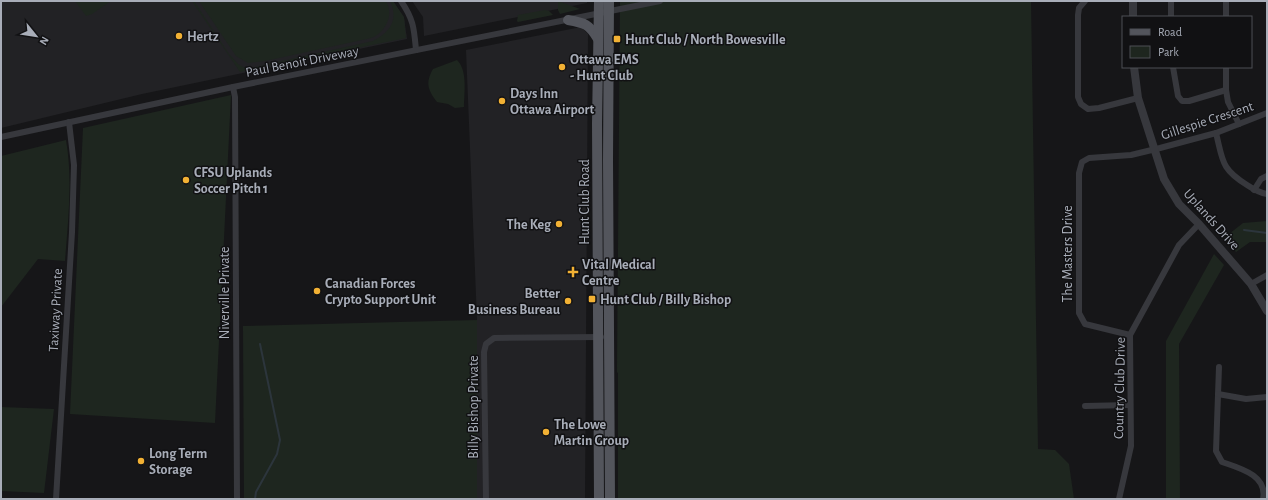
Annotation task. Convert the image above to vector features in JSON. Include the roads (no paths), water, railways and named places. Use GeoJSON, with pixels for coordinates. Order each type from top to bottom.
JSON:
{"type":"FeatureCollection","features":[{"type":"Feature","properties":{"kind":"main road","name":"Hunt Club Road"},"geometry":{"type":"LineString","coordinates":[[598,499],[597,123],[599,1]]}},
{"type":"Feature","properties":{"kind":"main road","name":"Hunt Club Road"},"geometry":{"type":"LineString","coordinates":[[609,1],[610,499]]}},
{"type":"Feature","properties":{"kind":"main road"},"geometry":{"type":"LineString","coordinates":[[568,20],[580,22],[589,26],[598,40]]}},
{"type":"Feature","properties":{"kind":"street"},"geometry":{"type":"LineString","coordinates":[[401,1],[408,11],[414,27],[416,50]]}},
{"type":"Feature","properties":{"kind":"street","name":"Paul Benoit Driveway"},"geometry":{"type":"LineString","coordinates":[[1,137],[233,87],[660,1]]}},
{"type":"Feature","properties":{"kind":"street"},"geometry":{"type":"LineString","coordinates":[[1085,1],[1079,8],[1078,15],[1079,101],[1088,109],[1099,108],[1138,98]]}},
{"type":"Feature","properties":{"kind":"street"},"geometry":{"type":"LineString","coordinates":[[1133,1],[1133,16]]}},
{"type":"Feature","properties":{"kind":"street"},"geometry":{"type":"LineString","coordinates":[[1171,1],[1171,16]]}},
{"type":"Feature","properties":{"kind":"street"},"geometry":{"type":"LineString","coordinates":[[1226,1],[1226,16]]}},
{"type":"Feature","properties":{"kind":"street","name":"Uplands Drive"},"geometry":{"type":"LineString","coordinates":[[1134,68],[1138,98],[1164,180],[1179,204],[1200,224],[1251,284],[1267,310]]}},
{"type":"Feature","properties":{"kind":"street"},"geometry":{"type":"LineString","coordinates":[[1173,68],[1178,96],[1182,101],[1189,101],[1226,90]]}},
{"type":"Feature","properties":{"kind":"street"},"geometry":{"type":"LineString","coordinates":[[1226,68],[1226,90],[1228,102],[1239,124]]}},
{"type":"Feature","properties":{"kind":"street","name":"Niverville Private"},"geometry":{"type":"LineString","coordinates":[[233,87],[235,97],[237,499]]}},
{"type":"Feature","properties":{"kind":"street","name":"Gillespie Crescent"},"geometry":{"type":"LineString","coordinates":[[1082,162],[1094,157],[1131,155],[1154,150],[1216,133],[1267,113]]}},
{"type":"Feature","properties":{"kind":"street","name":"Taxiway Private"},"geometry":{"type":"LineString","coordinates":[[56,499],[64,331],[72,232],[74,165],[69,122]]}},
{"type":"Feature","properties":{"kind":"street"},"geometry":{"type":"LineString","coordinates":[[1216,133],[1227,170],[1254,190],[1267,194]]}},
{"type":"Feature","properties":{"kind":"street","name":"The Masters Drive"},"geometry":{"type":"LineString","coordinates":[[1082,162],[1079,173],[1079,313],[1085,324],[1130,335]]}},
{"type":"Feature","properties":{"kind":"street"},"geometry":{"type":"LineString","coordinates":[[1254,190],[1262,179],[1267,176]]}},
{"type":"Feature","properties":{"kind":"street","name":"Country Club Drive"},"geometry":{"type":"LineString","coordinates":[[1119,499],[1131,446],[1130,335],[1179,245],[1200,224]]}},
{"type":"Feature","properties":{"kind":"street"},"geometry":{"type":"LineString","coordinates":[[1251,284],[1267,276]]}},
{"type":"Feature","properties":{"kind":"street","name":"Billy Bishop Private"},"geometry":{"type":"LineString","coordinates":[[486,499],[484,352],[486,344],[494,338],[609,337]]}},
{"type":"Feature","properties":{"kind":"street"},"geometry":{"type":"LineString","coordinates":[[1219,366],[1216,451],[1222,462],[1250,472],[1260,482],[1264,494],[1263,499]]}},
{"type":"Feature","properties":{"kind":"street"},"geometry":{"type":"LineString","coordinates":[[1218,394],[1246,399],[1267,397]]}},
{"type":"Feature","properties":{"kind":"street"},"geometry":{"type":"LineString","coordinates":[[1085,406],[1130,405]]}},
{"type":"Feature","properties":{"kind":"waterway"},"geometry":{"type":"LineString","coordinates":[[1244,230],[1267,233]]}},
{"type":"Feature","properties":{"kind":"waterway"},"geometry":{"type":"LineString","coordinates":[[255,499],[256,492],[277,454],[280,440],[260,344]]}},
{"type":"Feature","properties":{"kind":"place","name":"Hertz"},"geometry":{"type":"Point","coordinates":[179,36]}},
{"type":"Feature","properties":{"kind":"place","name":"Hunt Club / North Bowesville"},"geometry":{"type":"Point","coordinates":[617,39]}},
{"type":"Feature","properties":{"kind":"place","name":"Ottawa EMS - Hunt Club"},"geometry":{"type":"Point","coordinates":[562,67]}},
{"type":"Feature","properties":{"kind":"place","name":"Days Inn Ottawa Airport"},"geometry":{"type":"Point","coordinates":[502,101]}},
{"type":"Feature","properties":{"kind":"place","name":"CFSU Uplands Soccer Pitch 1"},"geometry":{"type":"Point","coordinates":[186,180]}},
{"type":"Feature","properties":{"kind":"place","name":"The Keg"},"geometry":{"type":"Point","coordinates":[559,224]}},
{"type":"Feature","properties":{"kind":"place","name":"Vital Medical Centre"},"geometry":{"type":"Point","coordinates":[573,272]}},
{"type":"Feature","properties":{"kind":"place","name":"Canadian Forces Crypto Support Unit"},"geometry":{"type":"Point","coordinates":[317,291]}},
{"type":"Feature","properties":{"kind":"place","name":"Hunt Club / Billy Bishop"},"geometry":{"type":"Point","coordinates":[592,299]}},
{"type":"Feature","properties":{"kind":"place","name":"Better Business Bureau"},"geometry":{"type":"Point","coordinates":[568,301]}},
{"type":"Feature","properties":{"kind":"place","name":"The Lowe Martin Group"},"geometry":{"type":"Point","coordinates":[546,432]}},
{"type":"Feature","properties":{"kind":"place","name":"Long Term Storage"},"geometry":{"type":"Point","coordinates":[141,461]}}]}
